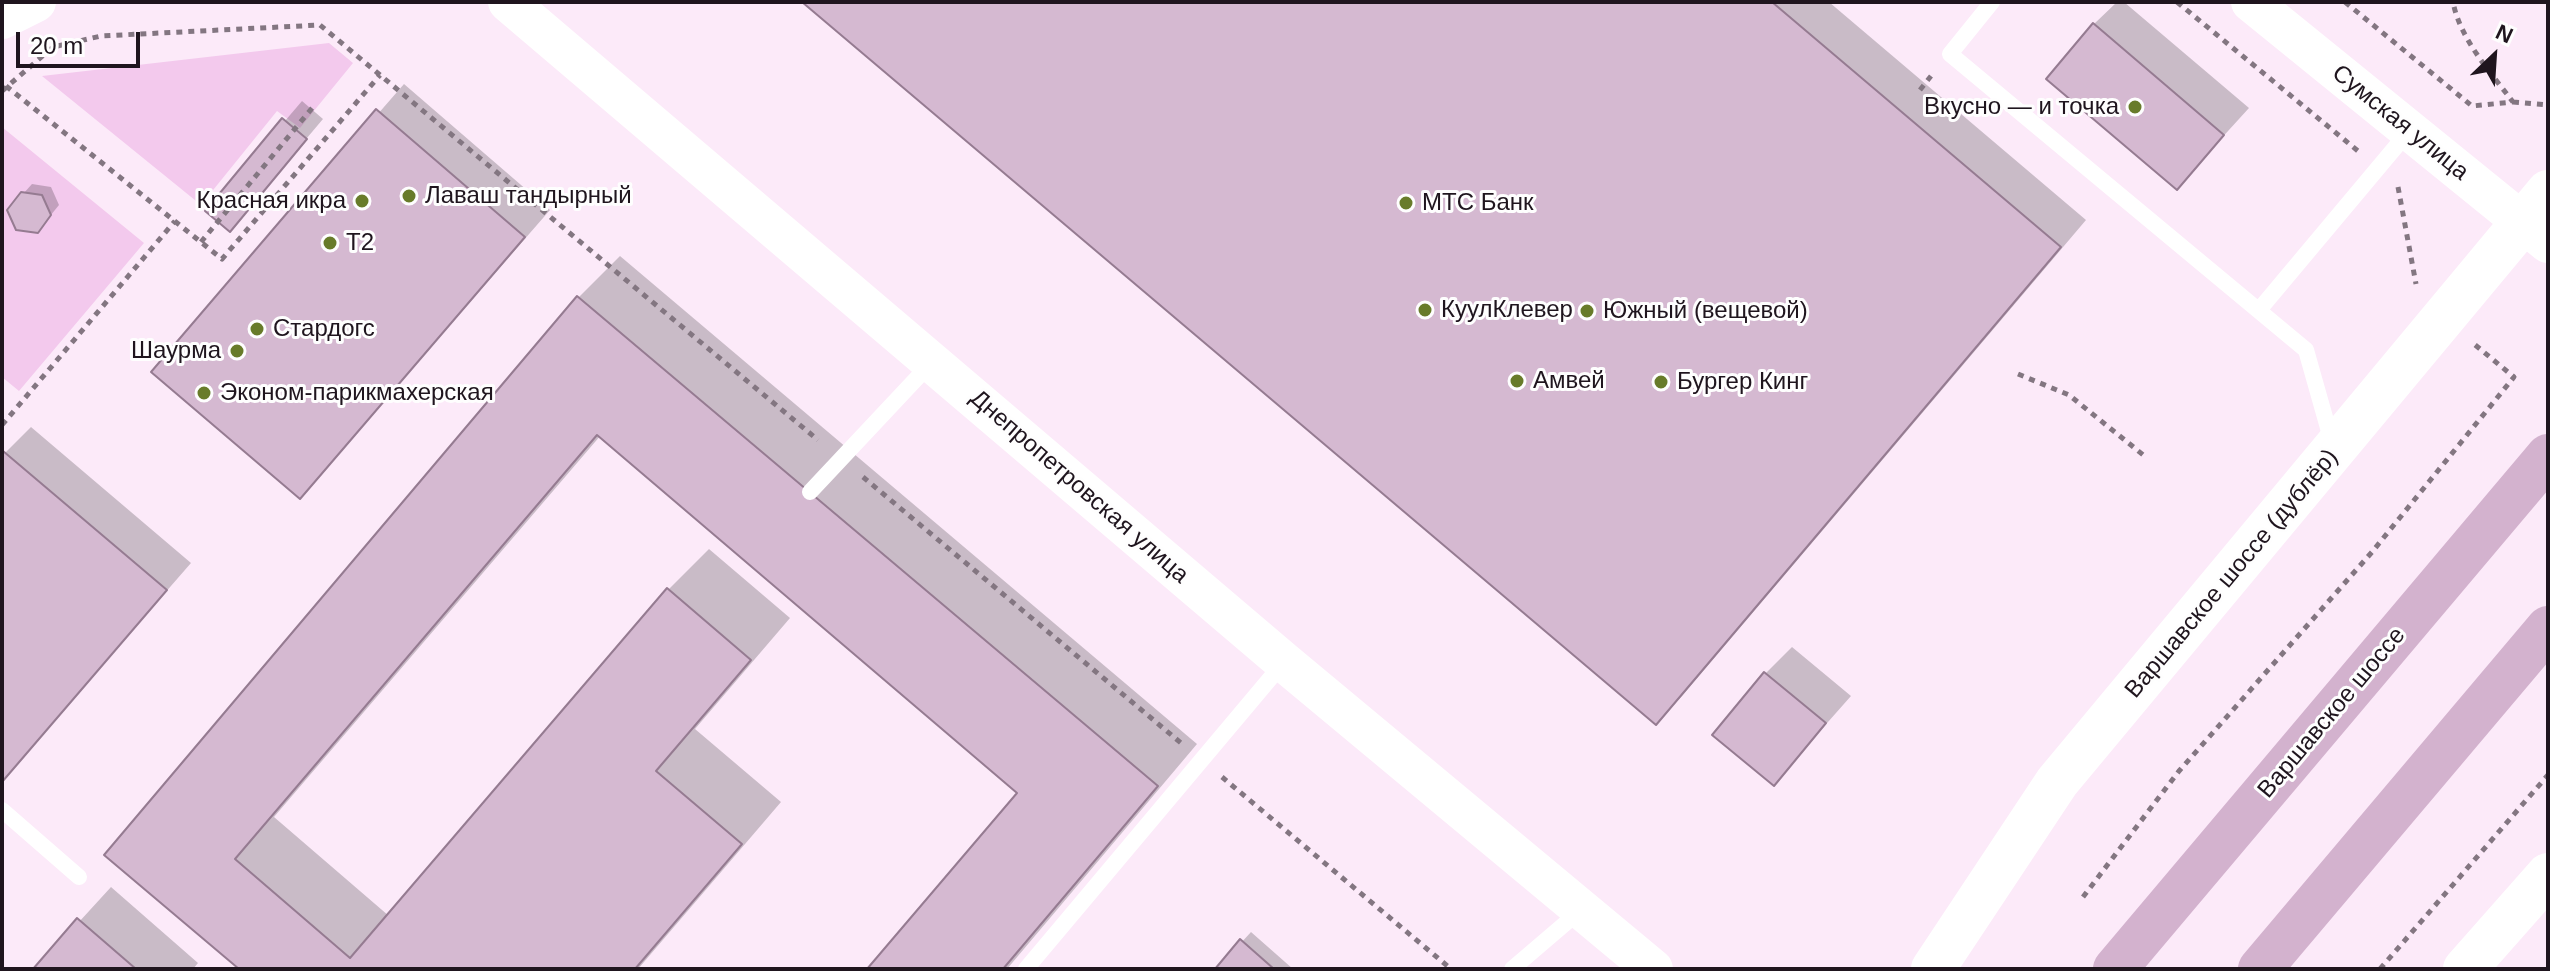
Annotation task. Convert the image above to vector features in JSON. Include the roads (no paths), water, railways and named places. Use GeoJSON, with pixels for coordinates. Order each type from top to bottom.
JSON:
{"type":"FeatureCollection","features":[{"type":"Feature","properties":{"kind":"main road","name":"Варшавское шоссе (дублёр)"},"geometry":{"type":"LineString","coordinates":[[1933,969],[2057,782],[2335,451],[2540,219]]}},
{"type":"Feature","properties":{"kind":"main road","name":"Варшавское шоссе"},"geometry":{"type":"LineString","coordinates":[[2115,969],[2548,456]]}},
{"type":"Feature","properties":{"kind":"main road"},"geometry":{"type":"LineString","coordinates":[[2260,969],[2548,628]]}},
{"type":"Feature","properties":{"kind":"main road"},"geometry":{"type":"LineString","coordinates":[[2465,969],[2548,875]]}},
{"type":"Feature","properties":{"kind":"street"},"geometry":{"type":"LineString","coordinates":[[2,19],[36,2]]}},
{"type":"Feature","properties":{"kind":"street","name":"Днепропетровская улица"},"geometry":{"type":"LineString","coordinates":[[508,2],[1284,662],[1653,969]]}},
{"type":"Feature","properties":{"kind":"street","name":"Сумская улица"},"geometry":{"type":"LineString","coordinates":[[2251,2],[2409,131],[2540,219]]}},
{"type":"Feature","properties":{"kind":"lane"},"geometry":{"type":"LineString","coordinates":[[1992,2],[1950,54],[2306,350],[2335,451]]}},
{"type":"Feature","properties":{"kind":"lane"},"geometry":{"type":"LineString","coordinates":[[2259,310],[2409,131]]}},
{"type":"Feature","properties":{"kind":"lane"},"geometry":{"type":"LineString","coordinates":[[810,492],[933,361]]}},
{"type":"Feature","properties":{"kind":"lane"},"geometry":{"type":"LineString","coordinates":[[1026,969],[1284,662]]}},
{"type":"Feature","properties":{"kind":"lane"},"geometry":{"type":"LineString","coordinates":[[2,810],[79,877]]}},
{"type":"Feature","properties":{"kind":"lane"},"geometry":{"type":"LineString","coordinates":[[1512,969],[1581,910]]}},
{"type":"Feature","properties":{"kind":"place","name":"Вкусно — и точка"},"geometry":{"type":"Point","coordinates":[2135,107]}},
{"type":"Feature","properties":{"kind":"place","name":"Лаваш тандырный"},"geometry":{"type":"Point","coordinates":[409,196]}},
{"type":"Feature","properties":{"kind":"place","name":"Красная икра"},"geometry":{"type":"Point","coordinates":[362,201]}},
{"type":"Feature","properties":{"kind":"place","name":"МТС Банк"},"geometry":{"type":"Point","coordinates":[1406,203]}},
{"type":"Feature","properties":{"kind":"place","name":"T2"},"geometry":{"type":"Point","coordinates":[330,243]}},
{"type":"Feature","properties":{"kind":"place","name":"КуулКлевер"},"geometry":{"type":"Point","coordinates":[1425,310]}},
{"type":"Feature","properties":{"kind":"place","name":"Южный (вещевой)"},"geometry":{"type":"Point","coordinates":[1587,311]}},
{"type":"Feature","properties":{"kind":"place","name":"Стардогс"},"geometry":{"type":"Point","coordinates":[257,329]}},
{"type":"Feature","properties":{"kind":"place","name":"Шаурма"},"geometry":{"type":"Point","coordinates":[237,351]}},
{"type":"Feature","properties":{"kind":"place","name":"Амвей"},"geometry":{"type":"Point","coordinates":[1517,381]}},
{"type":"Feature","properties":{"kind":"place","name":"Бургер Кинг"},"geometry":{"type":"Point","coordinates":[1661,382]}},
{"type":"Feature","properties":{"kind":"place","name":"Эконом-парикмахерская"},"geometry":{"type":"Point","coordinates":[204,393]}}]}
